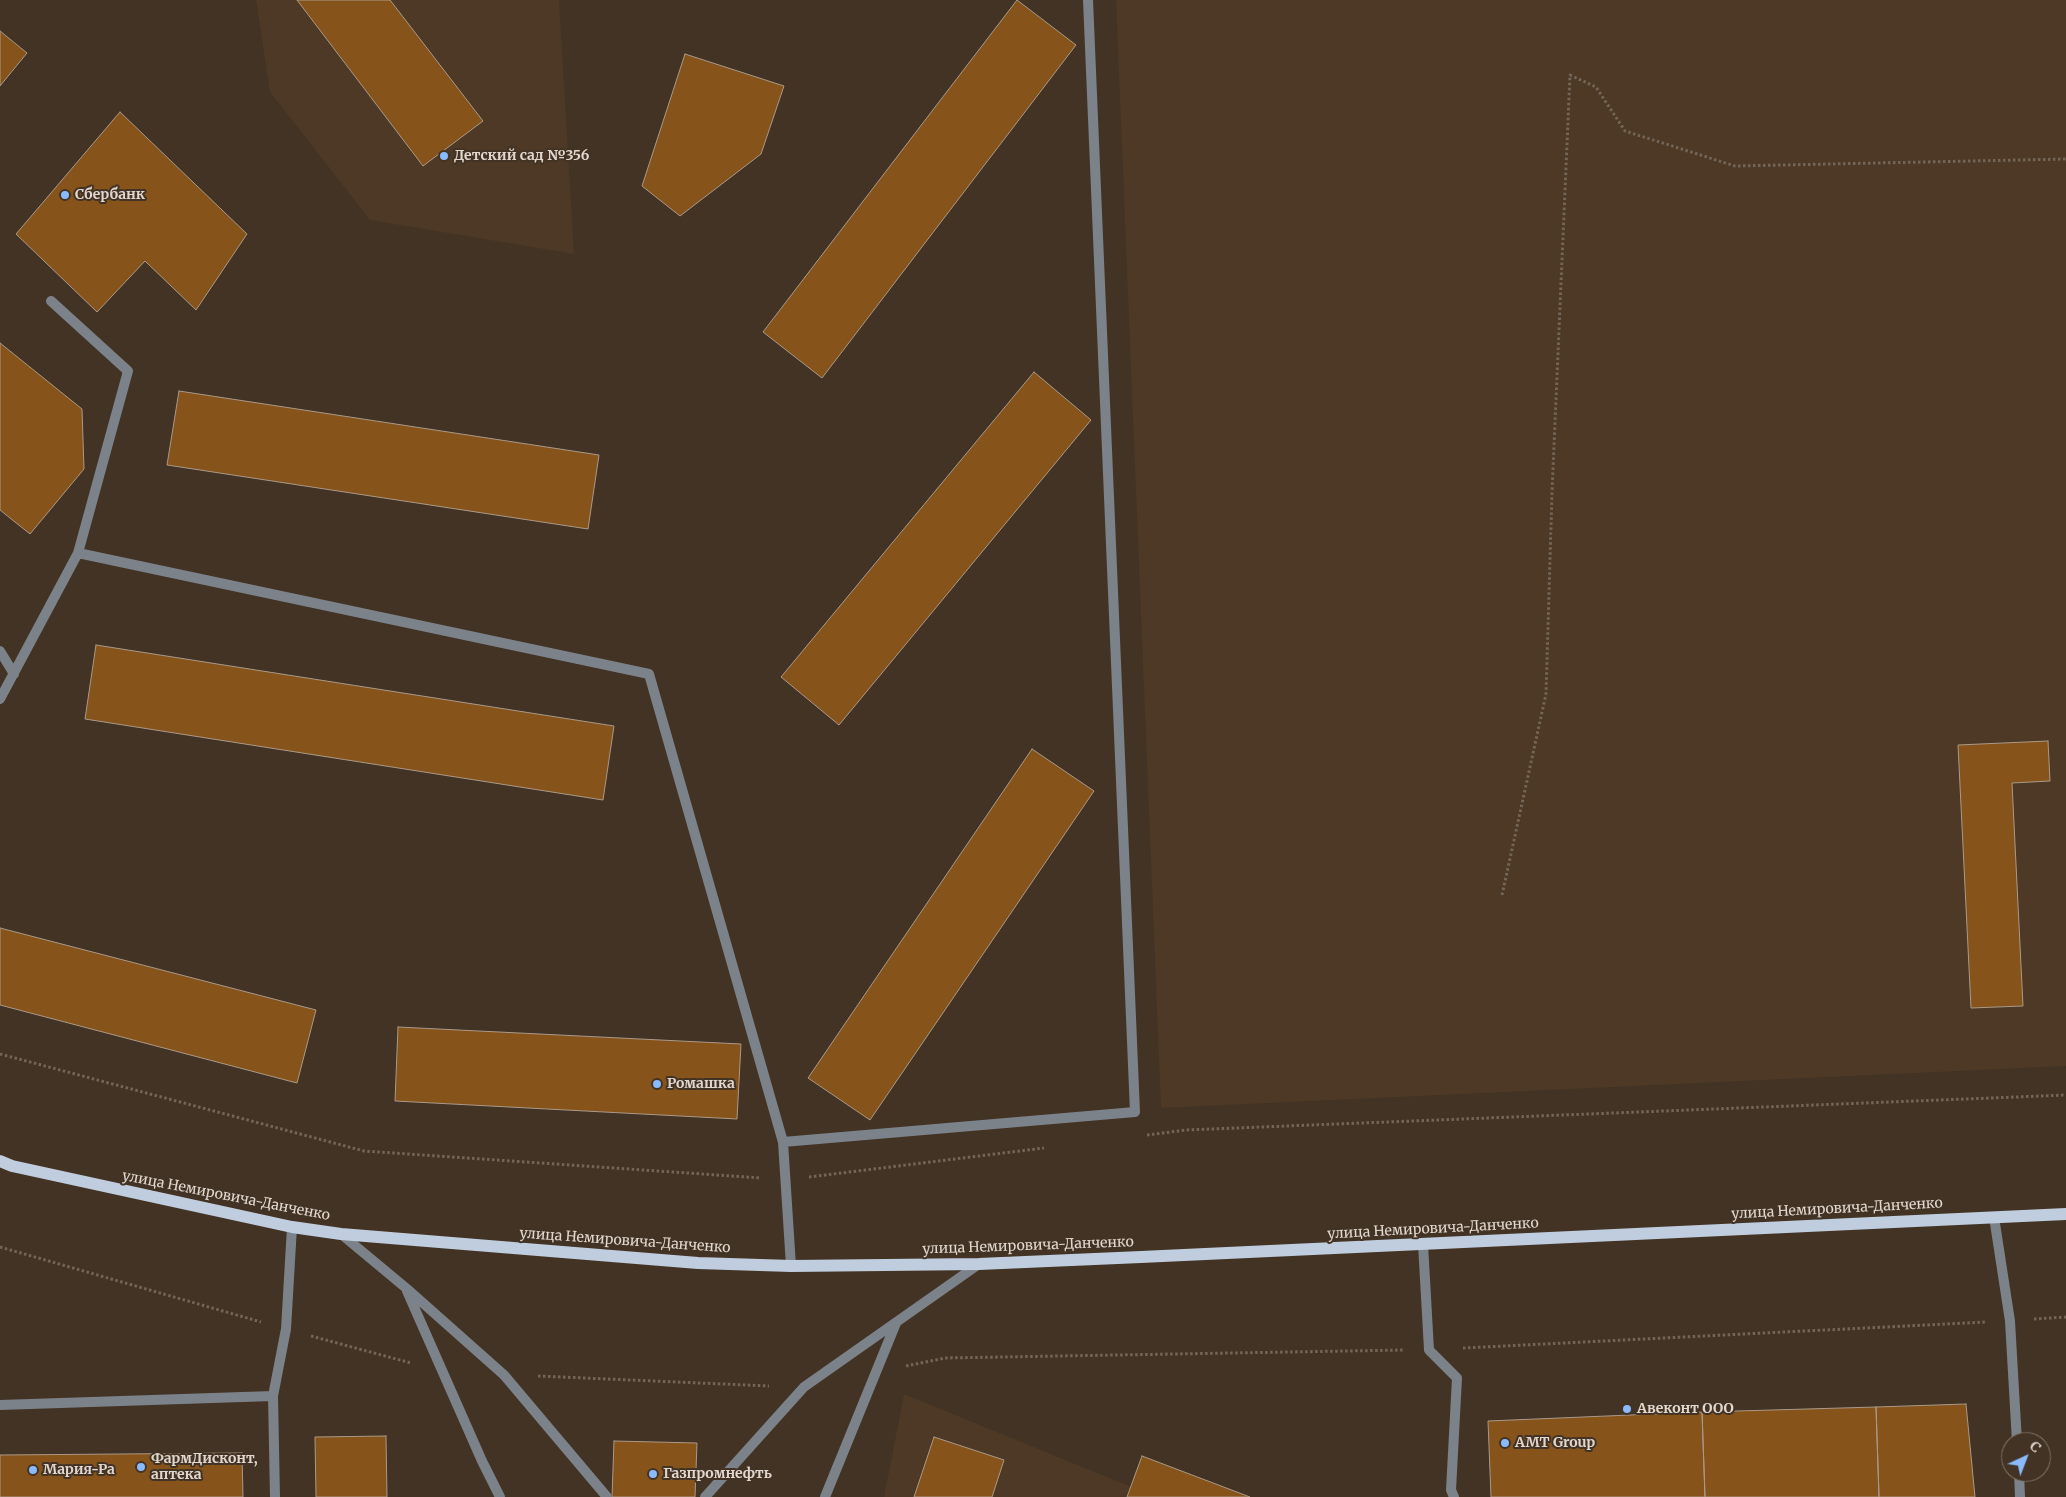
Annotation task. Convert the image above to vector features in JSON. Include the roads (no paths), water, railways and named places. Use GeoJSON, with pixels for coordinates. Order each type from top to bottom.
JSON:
{"type":"FeatureCollection","features":[{"type":"Feature","properties":{"kind":"main road","name":"улица Немировича-Данченко"},"geometry":{"type":"LineString","coordinates":[[0,1161],[12,1166],[292,1227],[341,1234],[698,1263],[790,1266],[979,1264],[2066,1214]]}},
{"type":"Feature","properties":{"kind":"lane"},"geometry":{"type":"LineString","coordinates":[[783,1142],[1135,1112],[1088,0]]}},
{"type":"Feature","properties":{"kind":"lane"},"geometry":{"type":"LineString","coordinates":[[0,699],[78,553],[128,371],[51,301]]}},
{"type":"Feature","properties":{"kind":"lane"},"geometry":{"type":"LineString","coordinates":[[78,553],[649,674],[783,1142],[790,1266]]}},
{"type":"Feature","properties":{"kind":"lane"},"geometry":{"type":"LineString","coordinates":[[0,651],[14,674]]}},
{"type":"Feature","properties":{"kind":"lane"},"geometry":{"type":"LineString","coordinates":[[1994,1217],[2010,1321],[2016,1432]]}},
{"type":"Feature","properties":{"kind":"lane"},"geometry":{"type":"LineString","coordinates":[[275,1497],[273,1396],[286,1329],[292,1227]]}},
{"type":"Feature","properties":{"kind":"lane"},"geometry":{"type":"LineString","coordinates":[[341,1234],[406,1288],[504,1375],[607,1497]]}},
{"type":"Feature","properties":{"kind":"lane"},"geometry":{"type":"LineString","coordinates":[[1422,1244],[1429,1350],[1457,1378],[1451,1490],[1454,1497]]}},
{"type":"Feature","properties":{"kind":"lane"},"geometry":{"type":"LineString","coordinates":[[705,1497],[804,1388],[979,1264]]}},
{"type":"Feature","properties":{"kind":"lane"},"geometry":{"type":"LineString","coordinates":[[406,1288],[441,1371],[500,1497]]}},
{"type":"Feature","properties":{"kind":"lane"},"geometry":{"type":"LineString","coordinates":[[825,1497],[896,1322]]}},
{"type":"Feature","properties":{"kind":"lane"},"geometry":{"type":"LineString","coordinates":[[0,1405],[273,1396]]}},
{"type":"Feature","properties":{"kind":"lane"},"geometry":{"type":"LineString","coordinates":[[2019,1482],[2020,1497]]}},
{"type":"Feature","properties":{"kind":"place","name":"Детский сад №356"},"geometry":{"type":"Point","coordinates":[444,156]}},
{"type":"Feature","properties":{"kind":"place","name":"Сбербанк"},"geometry":{"type":"Point","coordinates":[65,195]}},
{"type":"Feature","properties":{"kind":"place","name":"Ромашка"},"geometry":{"type":"Point","coordinates":[657,1084]}},
{"type":"Feature","properties":{"kind":"place","name":"Авеконт ООО"},"geometry":{"type":"Point","coordinates":[1627,1409]}},
{"type":"Feature","properties":{"kind":"place","name":"АМТ Group"},"geometry":{"type":"Point","coordinates":[1505,1443]}},
{"type":"Feature","properties":{"kind":"place","name":"ФармДисконт, аптека"},"geometry":{"type":"Point","coordinates":[141,1467]}},
{"type":"Feature","properties":{"kind":"place","name":"Мария-Ра"},"geometry":{"type":"Point","coordinates":[33,1470]}},
{"type":"Feature","properties":{"kind":"place","name":"Газпромнефть"},"geometry":{"type":"Point","coordinates":[653,1474]}}]}
